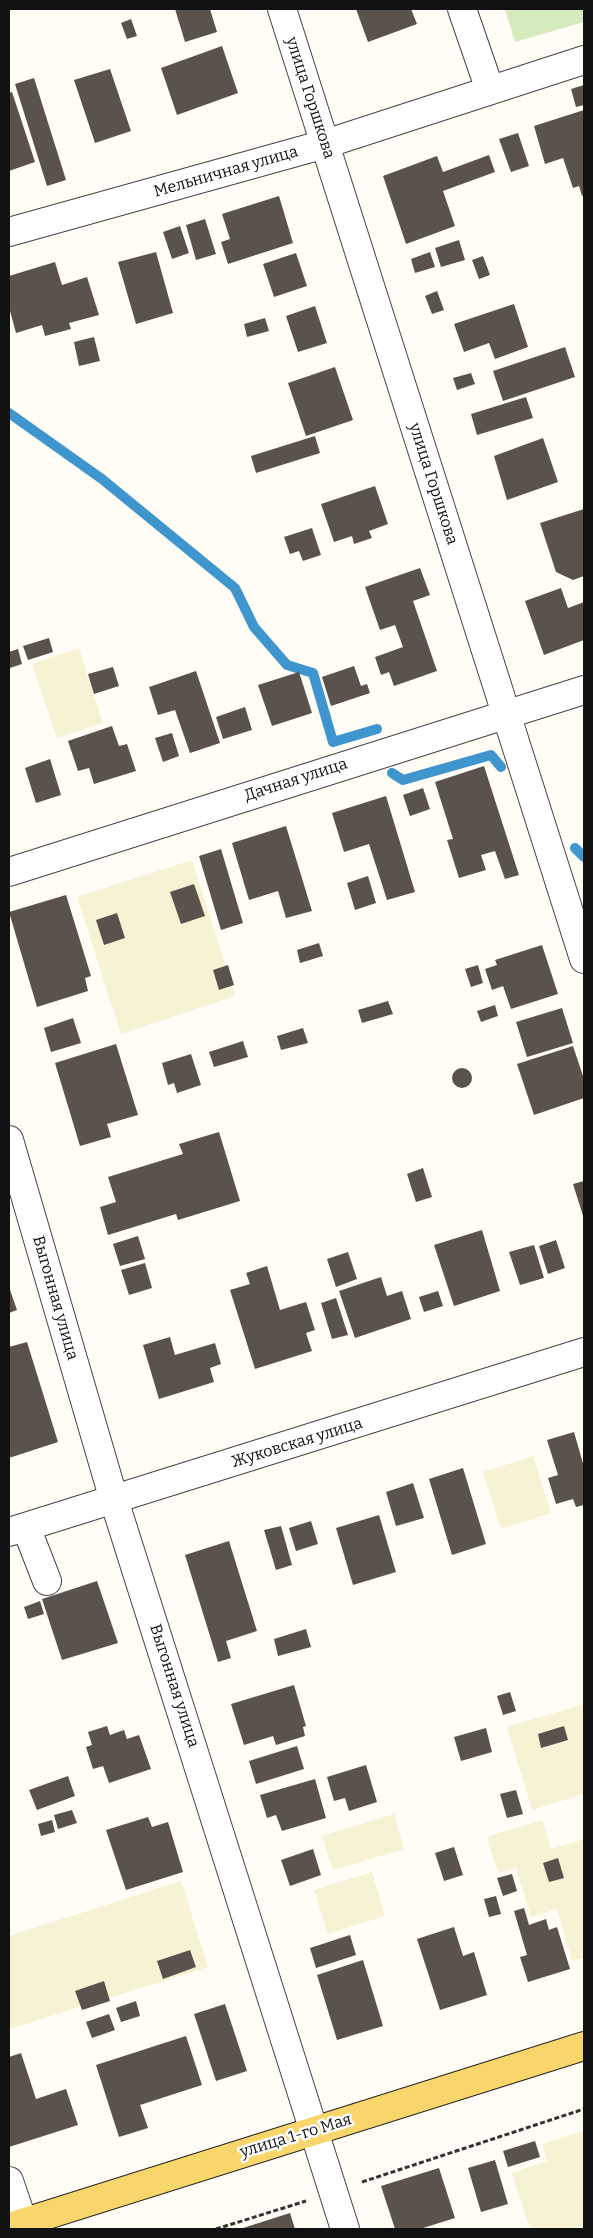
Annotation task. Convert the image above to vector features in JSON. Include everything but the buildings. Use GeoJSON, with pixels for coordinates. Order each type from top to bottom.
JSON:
{"type":"FeatureCollection","features":[{"type":"Feature","properties":{"kind":"main road","name":"улица 1-го Мая"},"geometry":{"type":"LineString","coordinates":[[16,2225],[584,2046]]}},
{"type":"Feature","properties":{"kind":"street","name":"улица Горшкова"},"geometry":{"type":"LineString","coordinates":[[282,9],[584,959]]}},
{"type":"Feature","properties":{"kind":"street"},"geometry":{"type":"LineString","coordinates":[[462,9],[490,90]]}},
{"type":"Feature","properties":{"kind":"street","name":"Мельничная улица"},"geometry":{"type":"LineString","coordinates":[[9,232],[325,144],[584,60]]}},
{"type":"Feature","properties":{"kind":"street","name":"Дачная улица"},"geometry":{"type":"LineString","coordinates":[[9,872],[505,713],[584,690]]}},
{"type":"Feature","properties":{"kind":"street","name":"Выгонная улица"},"geometry":{"type":"LineString","coordinates":[[9,1140],[14,1176],[114,1500],[345,2229]]}},
{"type":"Feature","properties":{"kind":"street","name":"Жуковская улица"},"geometry":{"type":"LineString","coordinates":[[18,1530],[584,1352]]}},
{"type":"Feature","properties":{"kind":"street"},"geometry":{"type":"LineString","coordinates":[[18,1530],[47,1581]]}},
{"type":"Feature","properties":{"kind":"street"},"geometry":{"type":"LineString","coordinates":[[9,2181],[16,2225]]}},
{"type":"Feature","properties":{"kind":"path"},"geometry":{"type":"LineString","coordinates":[[216,2229],[584,2110]]}},
{"type":"Feature","properties":{"kind":"shaded area"},"geometry":{"type":"Polygon","coordinates":[[[79,648],[103,723],[57,738],[32,664],[79,648]]]}},
{"type":"Feature","properties":{"kind":"shaded area"},"geometry":{"type":"Polygon","coordinates":[[[192,860],[235,996],[121,1034],[77,897],[192,860]]]}},
{"type":"Feature","properties":{"kind":"shaded area"},"geometry":{"type":"Polygon","coordinates":[[[533,1456],[551,1513],[501,1529],[483,1472],[533,1456]]]}},
{"type":"Feature","properties":{"kind":"shaded area"},"geometry":{"type":"Polygon","coordinates":[[[584,1704],[584,1794],[532,1810],[507,1727],[584,1704]]]}},
{"type":"Feature","properties":{"kind":"shaded area"},"geometry":{"type":"Polygon","coordinates":[[[394,1814],[404,1849],[333,1870],[322,1836],[394,1814]]]}},
{"type":"Feature","properties":{"kind":"shaded area"},"geometry":{"type":"Polygon","coordinates":[[[542,1820],[551,1849],[584,1839],[584,1958],[572,1961],[557,1909],[531,1917],[516,1868],[498,1873],[487,1837],[542,1820]]]}},
{"type":"Feature","properties":{"kind":"shaded area"},"geometry":{"type":"Polygon","coordinates":[[[372,1872],[385,1916],[328,1934],[314,1890],[372,1872]]]}},
{"type":"Feature","properties":{"kind":"shaded area"},"geometry":{"type":"Polygon","coordinates":[[[181,1881],[208,1967],[9,2029],[9,1936],[181,1881]]]}},
{"type":"Feature","properties":{"kind":"shaded area"},"geometry":{"type":"Polygon","coordinates":[[[584,2131],[584,2226],[574,2229],[530,2229],[512,2173],[547,2161],[542,2144],[584,2131]]]}},
{"type":"Feature","properties":{"kind":"green space"},"geometry":{"type":"Polygon","coordinates":[[[505,9],[584,9],[584,22],[515,42],[505,9]]]}},
{"type":"Feature","properties":{"kind":"waterway"},"geometry":{"type":"LineString","coordinates":[[9,413],[102,479],[235,588],[254,627],[287,665],[313,673],[333,742],[377,729]]}},
{"type":"Feature","properties":{"kind":"waterway"},"geometry":{"type":"LineString","coordinates":[[392,773],[403,780],[491,755],[501,767]]}},
{"type":"Feature","properties":{"kind":"waterway"},"geometry":{"type":"LineString","coordinates":[[575,848],[584,857]]}}]}
